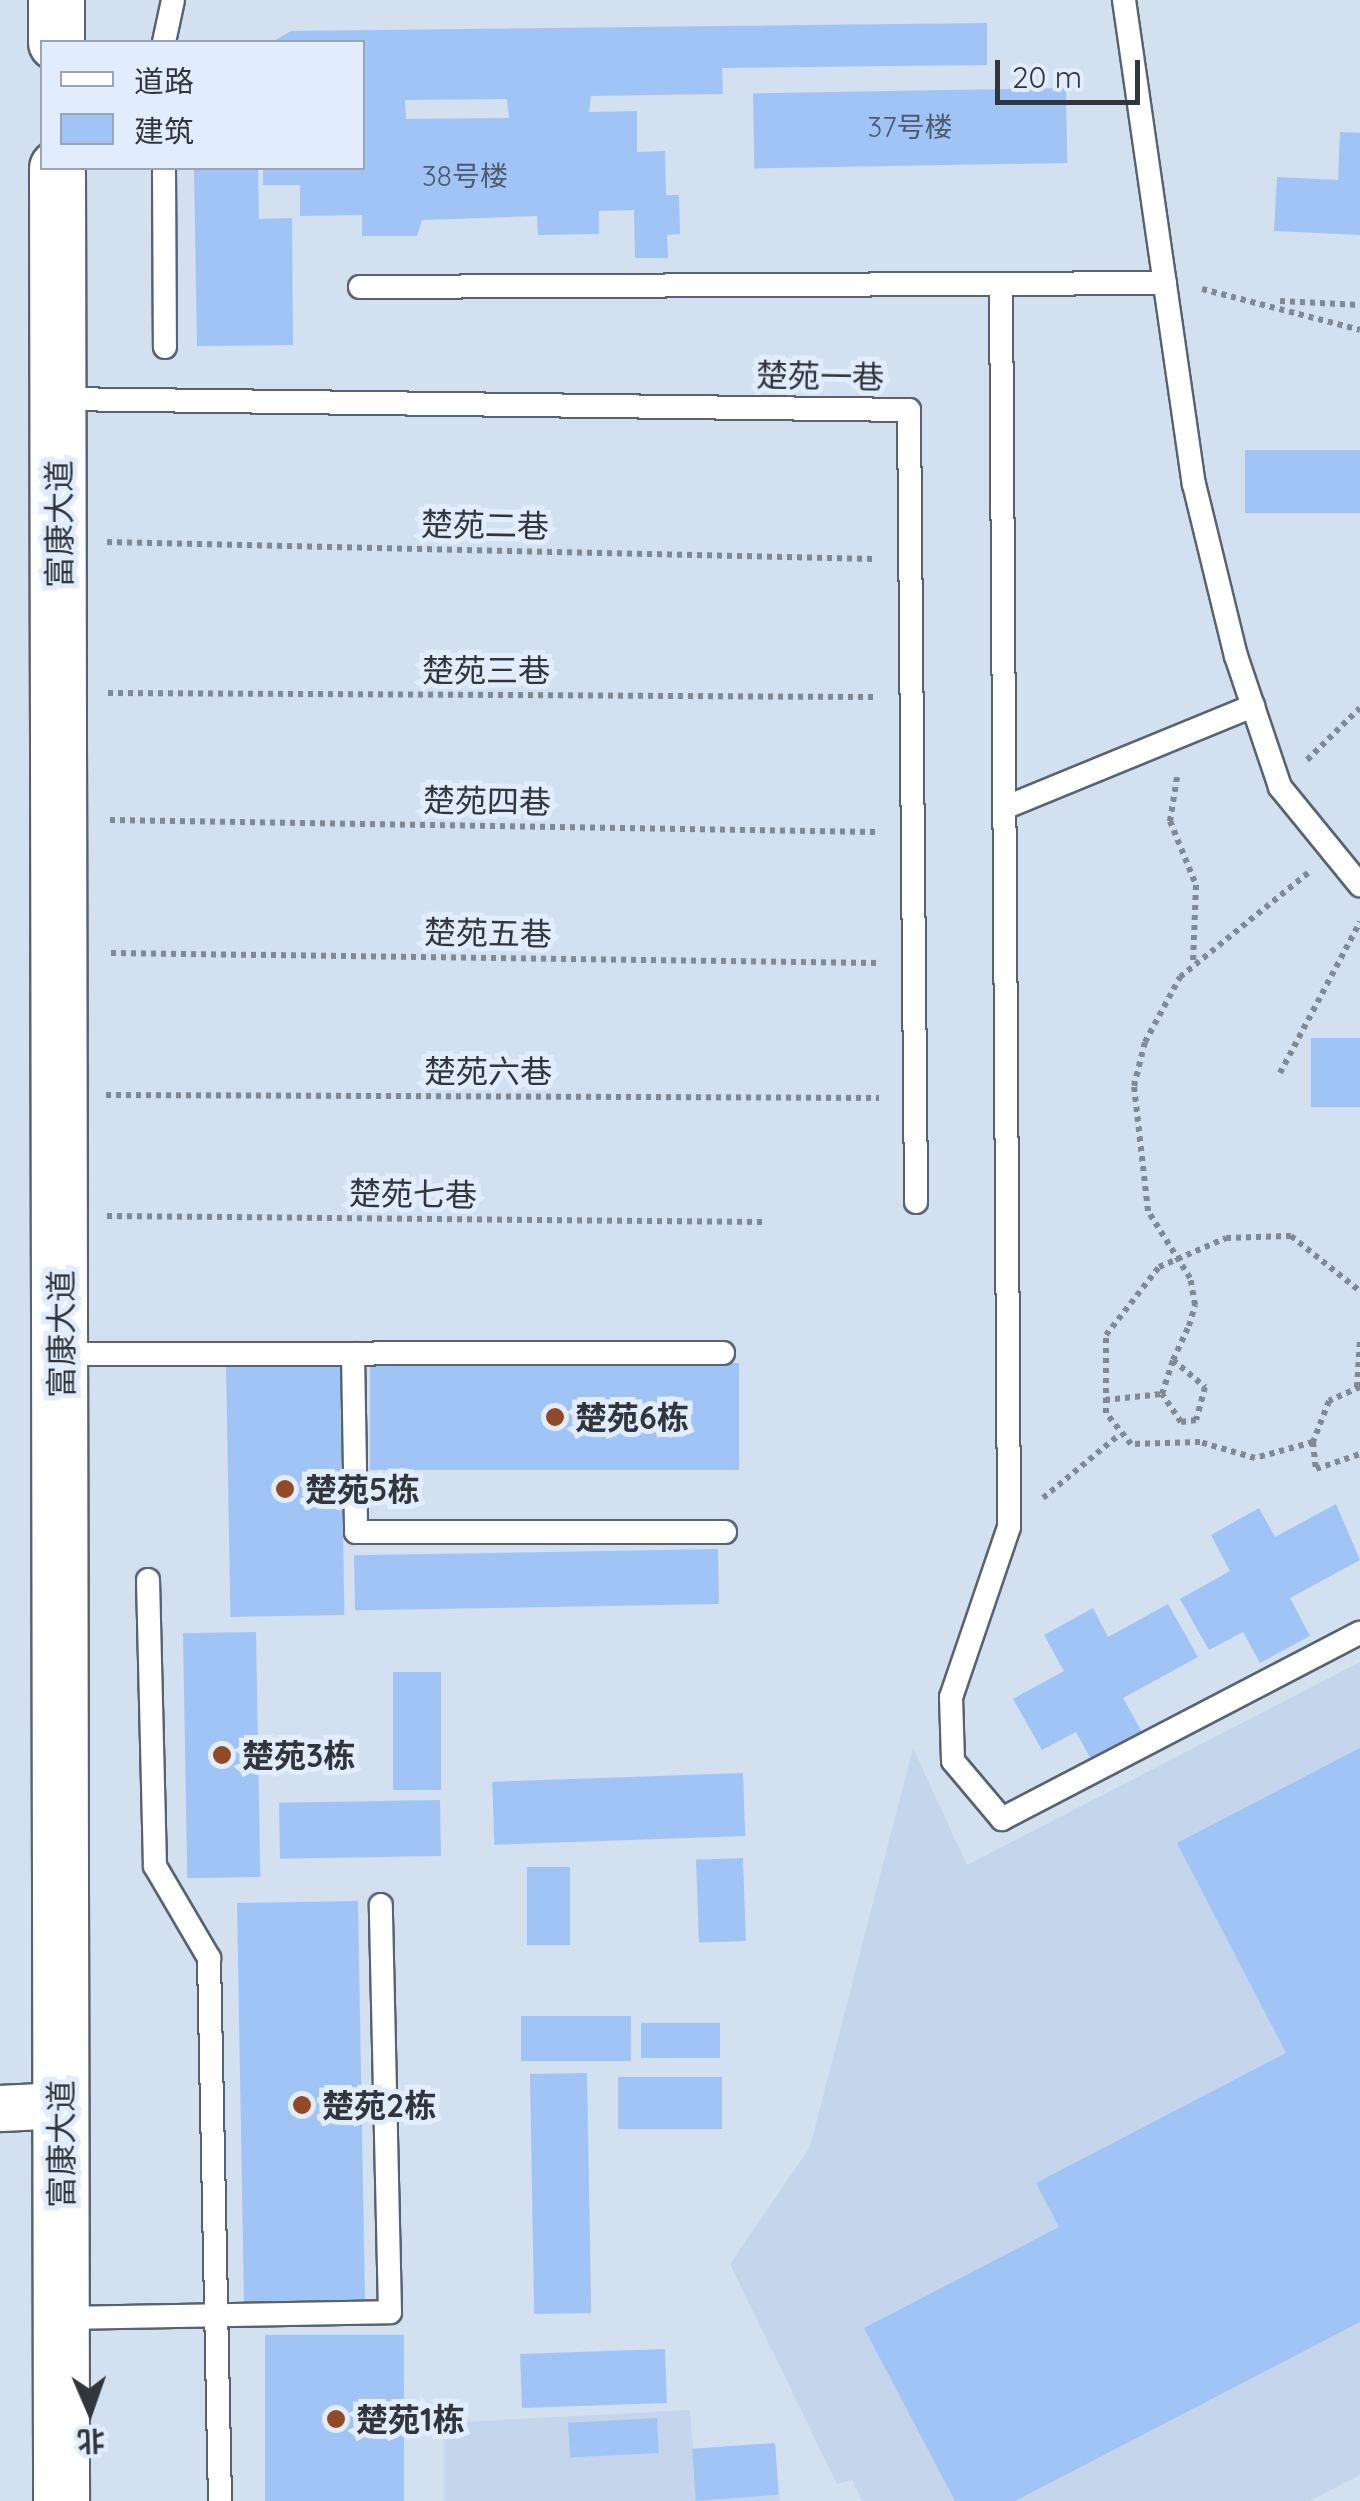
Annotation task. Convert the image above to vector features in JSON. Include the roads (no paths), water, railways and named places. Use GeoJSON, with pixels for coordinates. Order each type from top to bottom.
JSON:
{"type":"FeatureCollection","features":[{"type":"Feature","properties":{"kind":"street"},"geometry":{"type":"LineString","coordinates":[[56,0],[56,40]]}},
{"type":"Feature","properties":{"kind":"street","name":"富康大道"},"geometry":{"type":"LineString","coordinates":[[57,170],[61,2501]]}},
{"type":"Feature","properties":{"kind":"street"},"geometry":{"type":"LineString","coordinates":[[0,2108],[61,2105]]}},
{"type":"Feature","properties":{"kind":"lane"},"geometry":{"type":"LineString","coordinates":[[164,40],[173,0]]}},
{"type":"Feature","properties":{"kind":"lane"},"geometry":{"type":"LineString","coordinates":[[1124,0],[1194,484],[1253,706],[1280,787],[1360,885]]}},
{"type":"Feature","properties":{"kind":"lane"},"geometry":{"type":"LineString","coordinates":[[164,170],[164,347]]}},
{"type":"Feature","properties":{"kind":"lane"},"geometry":{"type":"LineString","coordinates":[[360,287],[1166,283]]}},
{"type":"Feature","properties":{"kind":"lane"},"geometry":{"type":"LineString","coordinates":[[1000,284],[1009,806],[1009,1527],[951,1697],[953,1761],[1002,1819],[1360,1633]]}},
{"type":"Feature","properties":{"kind":"lane","name":"楚苑一巷"},"geometry":{"type":"LineString","coordinates":[[58,399],[909,410],[916,1202]]}},
{"type":"Feature","properties":{"kind":"lane"},"geometry":{"type":"LineString","coordinates":[[1009,806],[1253,706]]}},
{"type":"Feature","properties":{"kind":"lane"},"geometry":{"type":"LineString","coordinates":[[61,1354],[723,1353]]}},
{"type":"Feature","properties":{"kind":"lane"},"geometry":{"type":"LineString","coordinates":[[354,1354],[356,1532],[726,1532]]}},
{"type":"Feature","properties":{"kind":"lane"},"geometry":{"type":"LineString","coordinates":[[148,1580],[155,1866],[209,1958],[220,2501]]}},
{"type":"Feature","properties":{"kind":"lane"},"geometry":{"type":"LineString","coordinates":[[61,2318],[390,2312],[381,1905]]}},
{"type":"Feature","properties":{"kind":"place","name":"楚苑6栋"},"geometry":{"type":"Point","coordinates":[555,1417]}},
{"type":"Feature","properties":{"kind":"place","name":"楚苑5栋"},"geometry":{"type":"Point","coordinates":[285,1489]}},
{"type":"Feature","properties":{"kind":"place","name":"楚苑3栋"},"geometry":{"type":"Point","coordinates":[222,1755]}},
{"type":"Feature","properties":{"kind":"place","name":"楚苑2栋"},"geometry":{"type":"Point","coordinates":[302,2105]}},
{"type":"Feature","properties":{"kind":"place","name":"楚苑1栋"},"geometry":{"type":"Point","coordinates":[336,2419]}}]}
